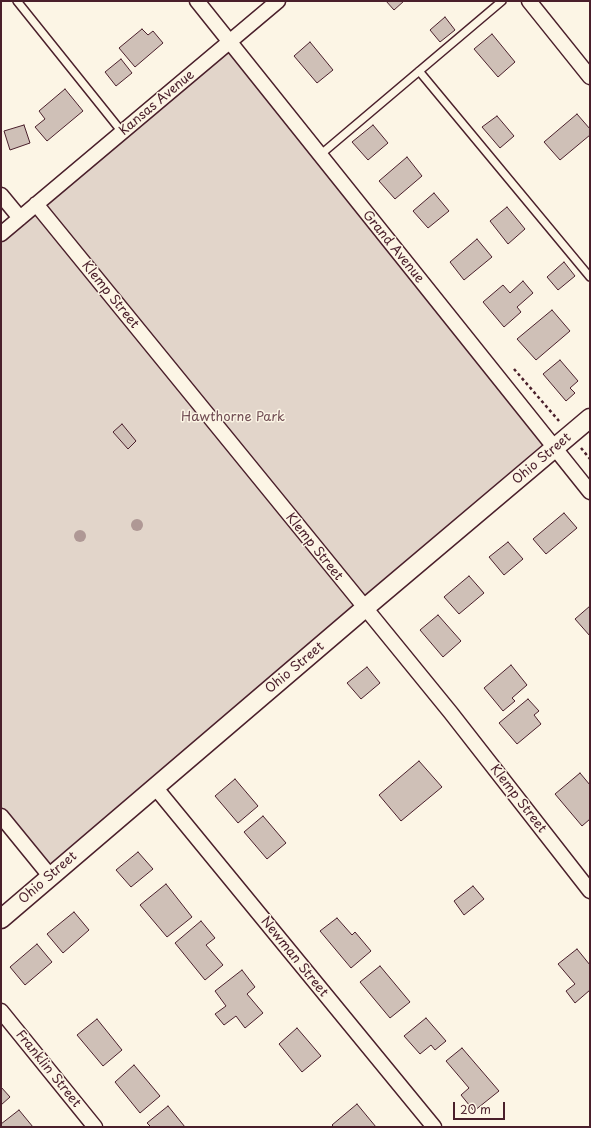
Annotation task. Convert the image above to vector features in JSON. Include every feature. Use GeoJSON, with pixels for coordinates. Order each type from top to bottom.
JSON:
{"type":"FeatureCollection","features":[{"type":"Feature","properties":{"kind":"street","name":"Grand Avenue"},"geometry":{"type":"LineString","coordinates":[[197,1],[554,449],[590,492]]}},
{"type":"Feature","properties":{"kind":"street","name":"Kansas Avenue"},"geometry":{"type":"LineString","coordinates":[[20,218],[278,1]]}},
{"type":"Feature","properties":{"kind":"street"},"geometry":{"type":"LineString","coordinates":[[529,1],[590,77]]}},
{"type":"Feature","properties":{"kind":"street"},"geometry":{"type":"LineString","coordinates":[[1,195],[20,218],[1,234]]}},
{"type":"Feature","properties":{"kind":"street","name":"Klemp Street"},"geometry":{"type":"LineString","coordinates":[[36,204],[451,713],[590,891]]}},
{"type":"Feature","properties":{"kind":"street","name":"Ohio Street"},"geometry":{"type":"LineString","coordinates":[[1,919],[590,418]]}},
{"type":"Feature","properties":{"kind":"street","name":"Newman Street"},"geometry":{"type":"LineString","coordinates":[[155,787],[434,1127]]}},
{"type":"Feature","properties":{"kind":"street"},"geometry":{"type":"LineString","coordinates":[[1,816],[50,876]]}},
{"type":"Feature","properties":{"kind":"street","name":"Franklin Street"},"geometry":{"type":"LineString","coordinates":[[1,1011],[94,1127]]}},
{"type":"Feature","properties":{"kind":"lane"},"geometry":{"type":"LineString","coordinates":[[17,1],[122,132]]}},
{"type":"Feature","properties":{"kind":"lane"},"geometry":{"type":"LineString","coordinates":[[320,155],[502,1]]}},
{"type":"Feature","properties":{"kind":"lane"},"geometry":{"type":"LineString","coordinates":[[419,71],[590,277]]}},
{"type":"Feature","properties":{"kind":"green space","name":"Hawthorne Park"},"geometry":{"type":"Polygon","coordinates":[[[230,42],[554,449],[50,876],[1,816],[1,234],[230,42]]]}},
{"type":"Feature","properties":{"kind":"building"},"geometry":{"type":"Polygon","coordinates":[[[386,1],[404,1],[394,10],[386,1]]]}},
{"type":"Feature","properties":{"kind":"building"},"geometry":{"type":"Polygon","coordinates":[[[445,17],[455,30],[440,42],[430,30],[445,17]]]}},
{"type":"Feature","properties":{"kind":"building"},"geometry":{"type":"Polygon","coordinates":[[[142,29],[148,35],[153,31],[163,43],[135,67],[119,48],[142,29]]]}},
{"type":"Feature","properties":{"kind":"building"},"geometry":{"type":"Polygon","coordinates":[[[492,34],[515,62],[498,77],[474,49],[492,34]]]}},
{"type":"Feature","properties":{"kind":"building"},"geometry":{"type":"Polygon","coordinates":[[[310,42],[333,70],[317,83],[294,56],[310,42]]]}},
{"type":"Feature","properties":{"kind":"building"},"geometry":{"type":"Polygon","coordinates":[[[121,59],[132,73],[116,86],[105,72],[121,59]]]}},
{"type":"Feature","properties":{"kind":"building"},"geometry":{"type":"Polygon","coordinates":[[[65,89],[83,111],[47,141],[35,127],[45,119],[39,111],[65,89]]]}},
{"type":"Feature","properties":{"kind":"building"},"geometry":{"type":"Polygon","coordinates":[[[577,114],[590,129],[590,135],[560,160],[544,142],[577,114]]]}},
{"type":"Feature","properties":{"kind":"building"},"geometry":{"type":"Polygon","coordinates":[[[497,116],[514,136],[500,148],[482,127],[497,116]]]}},
{"type":"Feature","properties":{"kind":"building"},"geometry":{"type":"Polygon","coordinates":[[[24,125],[30,143],[10,150],[4,131],[24,125]]]}},
{"type":"Feature","properties":{"kind":"building"},"geometry":{"type":"Polygon","coordinates":[[[373,125],[388,143],[368,160],[352,142],[373,125]]]}},
{"type":"Feature","properties":{"kind":"building"},"geometry":{"type":"Polygon","coordinates":[[[407,157],[422,176],[395,199],[379,181],[407,157]]]}},
{"type":"Feature","properties":{"kind":"building"},"geometry":{"type":"Polygon","coordinates":[[[434,193],[449,211],[428,228],[413,211],[434,193]]]}},
{"type":"Feature","properties":{"kind":"building"},"geometry":{"type":"Polygon","coordinates":[[[507,207],[525,229],[508,244],[490,221],[507,207]]]}},
{"type":"Feature","properties":{"kind":"building"},"geometry":{"type":"Polygon","coordinates":[[[477,239],[492,257],[464,280],[450,262],[477,239]]]}},
{"type":"Feature","properties":{"kind":"building"},"geometry":{"type":"Polygon","coordinates":[[[564,262],[575,276],[558,290],[547,277],[564,262]]]}},
{"type":"Feature","properties":{"kind":"building"},"geometry":{"type":"Polygon","coordinates":[[[523,281],[533,293],[517,307],[521,312],[504,327],[483,302],[503,285],[510,293],[523,281]]]}},
{"type":"Feature","properties":{"kind":"building"},"geometry":{"type":"Polygon","coordinates":[[[552,310],[570,331],[536,360],[517,339],[552,310]]]}},
{"type":"Feature","properties":{"kind":"building"},"geometry":{"type":"Polygon","coordinates":[[[560,360],[578,381],[570,388],[575,393],[566,401],[543,374],[560,360]]]}},
{"type":"Feature","properties":{"kind":"building"},"geometry":{"type":"Polygon","coordinates":[[[122,424],[136,441],[128,449],[113,432],[122,424]]]}},
{"type":"Feature","properties":{"kind":"building"},"geometry":{"type":"Polygon","coordinates":[[[564,513],[577,528],[546,554],[533,539],[564,513]]]}},
{"type":"Feature","properties":{"kind":"building"},"geometry":{"type":"Polygon","coordinates":[[[508,542],[523,559],[504,575],[489,557],[508,542]]]}},
{"type":"Feature","properties":{"kind":"building"},"geometry":{"type":"Polygon","coordinates":[[[469,576],[484,593],[459,614],[444,597],[469,576]]]}},
{"type":"Feature","properties":{"kind":"building"},"geometry":{"type":"Polygon","coordinates":[[[590,606],[590,636],[575,619],[590,606]]]}},
{"type":"Feature","properties":{"kind":"building"},"geometry":{"type":"Polygon","coordinates":[[[438,615],[461,641],[443,657],[420,630],[438,615]]]}},
{"type":"Feature","properties":{"kind":"building"},"geometry":{"type":"Polygon","coordinates":[[[511,665],[527,685],[512,698],[515,701],[503,711],[484,688],[511,665]]]}},
{"type":"Feature","properties":{"kind":"building"},"geometry":{"type":"Polygon","coordinates":[[[367,667],[380,683],[361,699],[347,683],[367,667]]]}},
{"type":"Feature","properties":{"kind":"building"},"geometry":{"type":"Polygon","coordinates":[[[528,699],[539,711],[534,715],[541,724],[517,744],[499,723],[528,699]]]}},
{"type":"Feature","properties":{"kind":"building"},"geometry":{"type":"Polygon","coordinates":[[[419,761],[442,787],[401,821],[379,795],[419,761]]]}},
{"type":"Feature","properties":{"kind":"building"},"geometry":{"type":"Polygon","coordinates":[[[580,773],[590,785],[590,819],[582,826],[555,794],[580,773]]]}},
{"type":"Feature","properties":{"kind":"building"},"geometry":{"type":"Polygon","coordinates":[[[235,779],[258,806],[238,823],[215,796],[235,779]]]}},
{"type":"Feature","properties":{"kind":"building"},"geometry":{"type":"Polygon","coordinates":[[[263,816],[286,843],[267,859],[244,832],[263,816]]]}},
{"type":"Feature","properties":{"kind":"building"},"geometry":{"type":"Polygon","coordinates":[[[138,852],[153,869],[131,887],[116,870],[138,852]]]}},
{"type":"Feature","properties":{"kind":"building"},"geometry":{"type":"Polygon","coordinates":[[[166,884],[192,917],[167,937],[140,905],[166,884]]]}},
{"type":"Feature","properties":{"kind":"building"},"geometry":{"type":"Polygon","coordinates":[[[473,886],[484,899],[464,915],[454,901],[473,886]]]}},
{"type":"Feature","properties":{"kind":"building"},"geometry":{"type":"Polygon","coordinates":[[[74,912],[89,930],[63,953],[47,934],[74,912]]]}},
{"type":"Feature","properties":{"kind":"building"},"geometry":{"type":"Polygon","coordinates":[[[337,918],[352,935],[355,932],[371,951],[351,968],[320,931],[337,918]]]}},
{"type":"Feature","properties":{"kind":"building"},"geometry":{"type":"Polygon","coordinates":[[[201,921],[215,938],[206,945],[223,965],[205,980],[175,943],[201,921]]]}},
{"type":"Feature","properties":{"kind":"building"},"geometry":{"type":"Polygon","coordinates":[[[37,944],[52,962],[25,985],[10,967],[37,944]]]}},
{"type":"Feature","properties":{"kind":"building"},"geometry":{"type":"Polygon","coordinates":[[[577,949],[590,965],[590,990],[575,1003],[566,991],[575,984],[558,964],[577,949]]]}},
{"type":"Feature","properties":{"kind":"building"},"geometry":{"type":"Polygon","coordinates":[[[380,966],[410,1002],[390,1018],[360,982],[380,966]]]}},
{"type":"Feature","properties":{"kind":"building"},"geometry":{"type":"Polygon","coordinates":[[[242,970],[255,987],[247,994],[263,1013],[245,1028],[236,1016],[224,1025],[215,1014],[226,1006],[215,991],[242,970]]]}},
{"type":"Feature","properties":{"kind":"building"},"geometry":{"type":"Polygon","coordinates":[[[426,1018],[446,1041],[435,1050],[431,1045],[420,1054],[404,1036],[426,1018]]]}},
{"type":"Feature","properties":{"kind":"building"},"geometry":{"type":"Polygon","coordinates":[[[97,1019],[122,1050],[103,1066],[77,1035],[97,1019]]]}},
{"type":"Feature","properties":{"kind":"building"},"geometry":{"type":"Polygon","coordinates":[[[297,1028],[321,1056],[302,1072],[279,1044],[297,1028]]]}},
{"type":"Feature","properties":{"kind":"building"},"geometry":{"type":"Polygon","coordinates":[[[462,1048],[499,1091],[474,1111],[461,1095],[469,1088],[446,1061],[462,1048]]]}},
{"type":"Feature","properties":{"kind":"building"},"geometry":{"type":"Polygon","coordinates":[[[134,1065],[160,1096],[140,1113],[115,1082],[134,1065]]]}},
{"type":"Feature","properties":{"kind":"building"},"geometry":{"type":"Polygon","coordinates":[[[1,1087],[10,1097],[1,1105],[1,1087]]]}},
{"type":"Feature","properties":{"kind":"building"},"geometry":{"type":"Polygon","coordinates":[[[357,1104],[376,1127],[334,1127],[332,1125],[357,1104]]]}},
{"type":"Feature","properties":{"kind":"building"},"geometry":{"type":"Polygon","coordinates":[[[168,1106],[185,1127],[151,1127],[147,1123],[168,1106]]]}},
{"type":"Feature","properties":{"kind":"building"},"geometry":{"type":"Polygon","coordinates":[[[19,1110],[33,1127],[1,1127],[1,1124],[19,1110]]]}}]}
